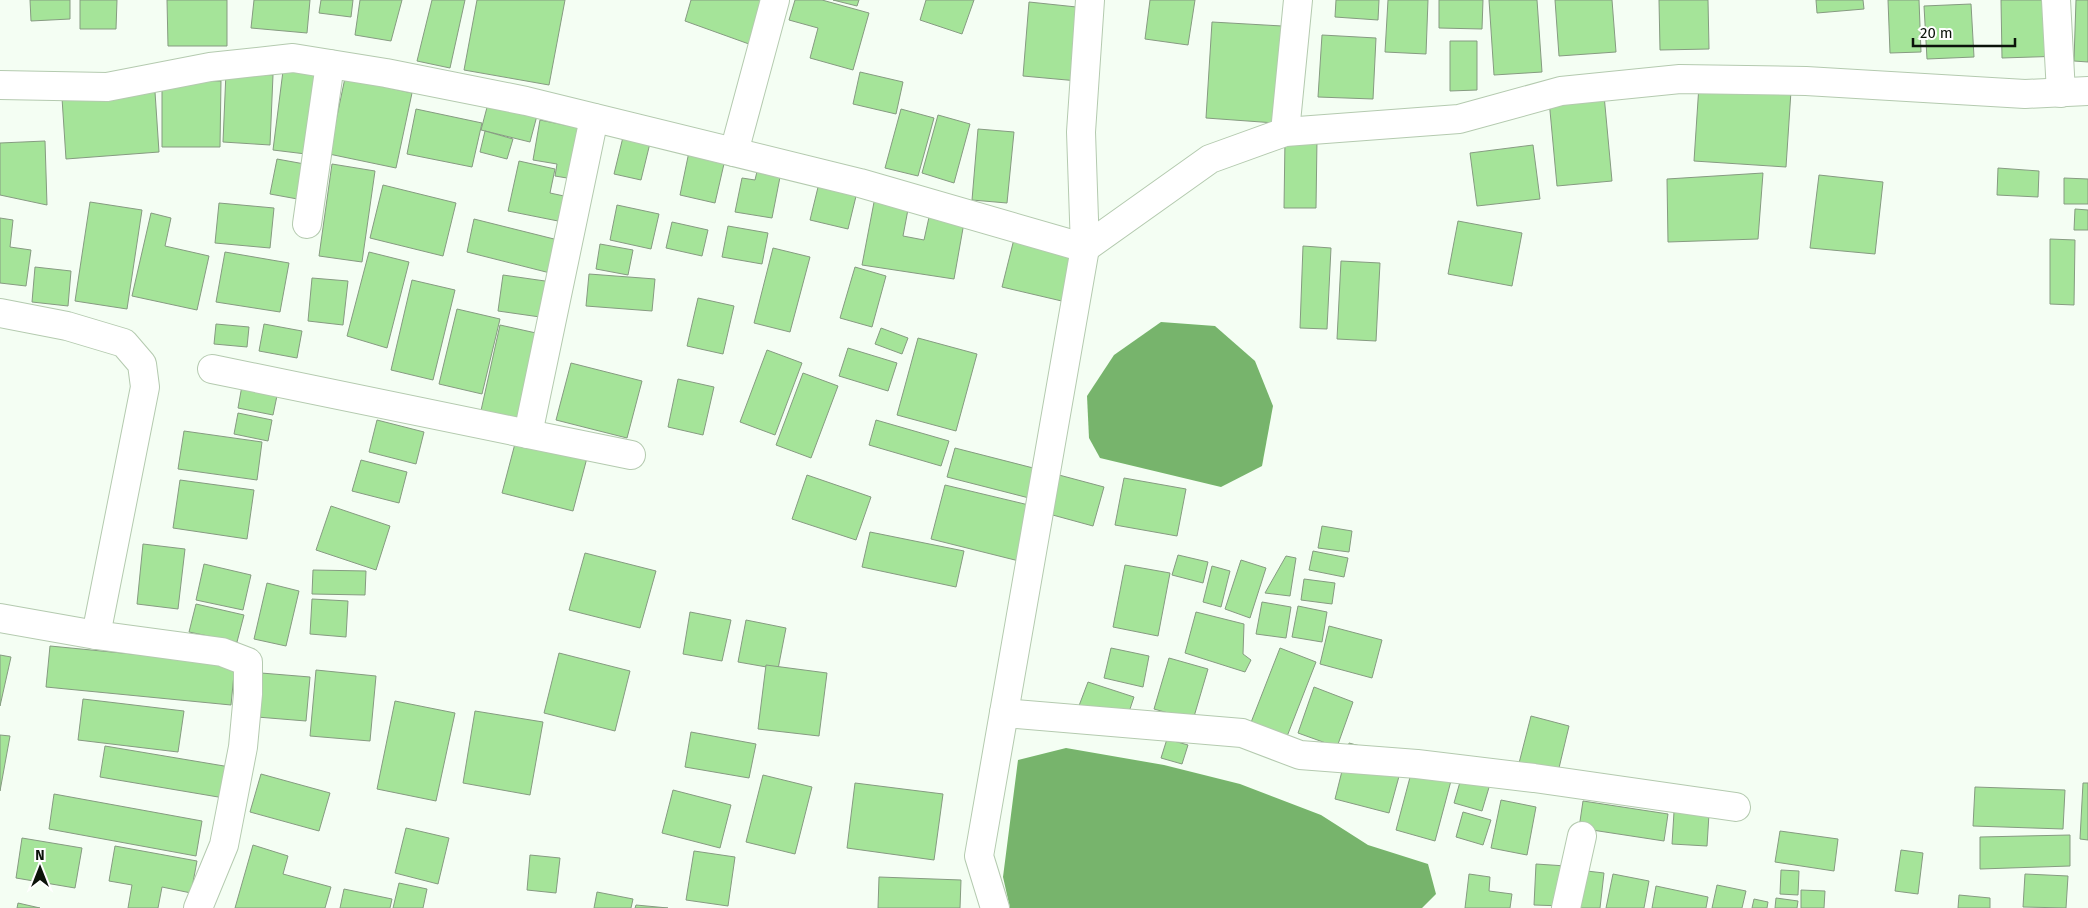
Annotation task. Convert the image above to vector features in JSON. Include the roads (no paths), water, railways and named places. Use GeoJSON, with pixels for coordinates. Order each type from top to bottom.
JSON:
{"type":"FeatureCollection","features":[{"type":"Feature","properties":{"kind":"street"},"geometry":{"type":"LineString","coordinates":[[734,152],[775,0]]}},
{"type":"Feature","properties":{"kind":"street"},"geometry":{"type":"LineString","coordinates":[[995,908],[979,856],[1085,248],[1082,132],[1090,0]]}},
{"type":"Feature","properties":{"kind":"street"},"geometry":{"type":"LineString","coordinates":[[1285,132],[1298,0]]}},
{"type":"Feature","properties":{"kind":"street"},"geometry":{"type":"LineString","coordinates":[[2056,0],[2061,93]]}},
{"type":"Feature","properties":{"kind":"street"},"geometry":{"type":"LineString","coordinates":[[0,85],[107,87],[210,68],[293,58],[526,101],[860,183],[1085,248]]}},
{"type":"Feature","properties":{"kind":"street"},"geometry":{"type":"LineString","coordinates":[[307,224],[330,64]]}},
{"type":"Feature","properties":{"kind":"street"},"geometry":{"type":"LineString","coordinates":[[1085,248],[1210,159],[1285,132],[1459,119],[1561,91],[1680,79],[1806,80],[2025,94],[2088,91]]}},
{"type":"Feature","properties":{"kind":"street"},"geometry":{"type":"LineString","coordinates":[[528,434],[594,118]]}},
{"type":"Feature","properties":{"kind":"street"},"geometry":{"type":"LineString","coordinates":[[0,314],[67,326],[124,343],[142,364],[146,387],[96,635]]}},
{"type":"Feature","properties":{"kind":"street"},"geometry":{"type":"LineString","coordinates":[[212,369],[631,455]]}},
{"type":"Feature","properties":{"kind":"street"},"geometry":{"type":"LineString","coordinates":[[0,618],[96,635],[222,652],[248,662],[248,694],[243,747],[224,845],[198,908]]}},
{"type":"Feature","properties":{"kind":"street"},"geometry":{"type":"LineString","coordinates":[[1004,712],[1242,733],[1300,755],[1427,765],[1736,807]]}},
{"type":"Feature","properties":{"kind":"street"},"geometry":{"type":"LineString","coordinates":[[1566,908],[1582,836]]}}]}
